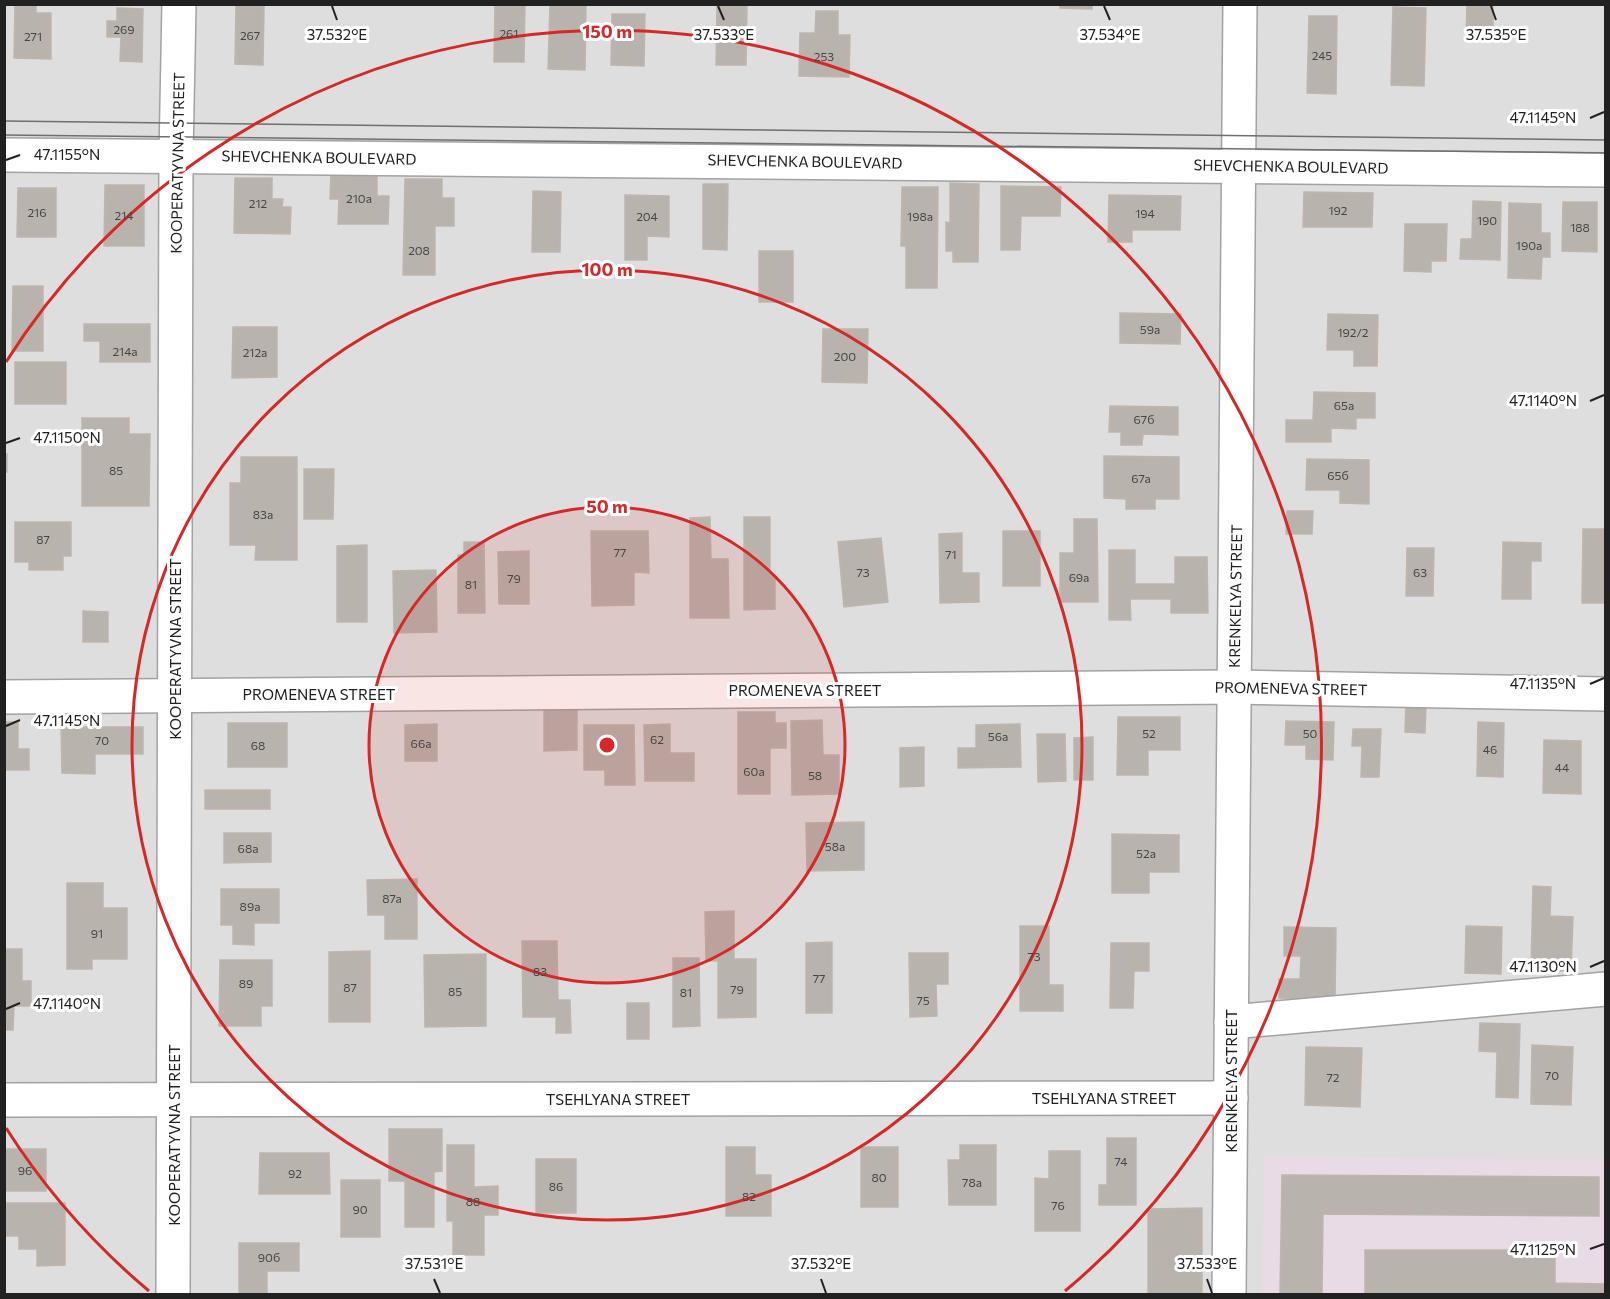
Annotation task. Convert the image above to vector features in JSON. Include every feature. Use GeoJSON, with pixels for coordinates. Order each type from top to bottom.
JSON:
{"type":"FeatureCollection","features":[{"type":"Feature","properties":{"kind":"street","name":"KOOPERATYVNA STREET"},"geometry":{"type":"LineString","coordinates":[[173,1294],[176,156],[179,4]]}},
{"type":"Feature","properties":{"kind":"street","name":"KRENKELYA STREET"},"geometry":{"type":"LineString","coordinates":[[1229,1294],[1240,4]]}},
{"type":"Feature","properties":{"kind":"street","name":"SHEVCHENKA BOULEVARD"},"geometry":{"type":"LineString","coordinates":[[4,155],[1605,170]]}},
{"type":"Feature","properties":{"kind":"street","name":"PROMENEVA STREET"},"geometry":{"type":"LineString","coordinates":[[4,697],[1234,687],[1605,694]]}},
{"type":"Feature","properties":{"kind":"street"},"geometry":{"type":"LineString","coordinates":[[1231,1022],[1605,989]]}},
{"type":"Feature","properties":{"kind":"street","name":"TSEHLYANA STREET"},"geometry":{"type":"LineString","coordinates":[[4,1100],[1231,1098]]}},
{"type":"Feature","properties":{"kind":"shaded area"},"geometry":{"type":"Polygon","coordinates":[[[5,5],[1605,5],[1605,1294],[5,1294],[5,5]]]}},
{"type":"Feature","properties":{"kind":"shaded area"},"geometry":{"type":"Polygon","coordinates":[[[1264,1157],[1605,1160],[1605,1294],[1262,1294],[1264,1157]]]}},
{"type":"Feature","properties":{"kind":"building"},"geometry":{"type":"Polygon","coordinates":[[[15,4],[36,4],[36,13],[51,13],[51,59],[14,58],[15,4]]]}},
{"type":"Feature","properties":{"kind":"building"},"geometry":{"type":"Polygon","coordinates":[[[236,4],[278,4],[264,5],[263,65],[235,64],[236,4]]]}},
{"type":"Feature","properties":{"kind":"building"},"geometry":{"type":"Polygon","coordinates":[[[495,4],[525,4],[524,62],[494,62],[495,4]]]}},
{"type":"Feature","properties":{"kind":"building"},"geometry":{"type":"Polygon","coordinates":[[[550,4],[586,4],[585,70],[548,69],[550,4]]]}},
{"type":"Feature","properties":{"kind":"building"},"geometry":{"type":"Polygon","coordinates":[[[717,4],[747,4],[746,65],[716,65],[717,4]]]}},
{"type":"Feature","properties":{"kind":"building"},"geometry":{"type":"Polygon","coordinates":[[[1060,4],[1092,4],[1092,9],[1060,8],[1060,4]]]}},
{"type":"Feature","properties":{"kind":"building"},"geometry":{"type":"Polygon","coordinates":[[[1467,4],[1493,4],[1493,40],[1466,39],[1467,4]]]}},
{"type":"Feature","properties":{"kind":"building"},"geometry":{"type":"Polygon","coordinates":[[[1393,7],[1426,8],[1424,86],[1391,85],[1393,7]]]}},
{"type":"Feature","properties":{"kind":"building"},"geometry":{"type":"Polygon","coordinates":[[[117,8],[143,9],[142,62],[120,61],[121,37],[107,37],[107,21],[117,21],[117,8]]]}},
{"type":"Feature","properties":{"kind":"building"},"geometry":{"type":"Polygon","coordinates":[[[816,11],[838,11],[838,35],[850,35],[849,77],[799,76],[800,33],[815,33],[816,11]]]}},
{"type":"Feature","properties":{"kind":"building"},"geometry":{"type":"Polygon","coordinates":[[[612,14],[645,14],[644,66],[611,65],[612,14]]]}},
{"type":"Feature","properties":{"kind":"building"},"geometry":{"type":"Polygon","coordinates":[[[1309,16],[1337,16],[1336,94],[1307,93],[1309,16]]]}},
{"type":"Feature","properties":{"kind":"building"},"geometry":{"type":"Polygon","coordinates":[[[331,174],[377,174],[377,196],[389,196],[388,224],[338,224],[339,199],[330,199],[331,174]]]}},
{"type":"Feature","properties":{"kind":"building"},"geometry":{"type":"Polygon","coordinates":[[[235,178],[272,178],[272,199],[283,199],[282,207],[291,207],[290,234],[234,233],[235,178]]]}},
{"type":"Feature","properties":{"kind":"building"},"geometry":{"type":"Polygon","coordinates":[[[405,179],[442,179],[442,198],[454,198],[454,226],[435,226],[435,275],[403,275],[405,179]]]}},
{"type":"Feature","properties":{"kind":"building"},"geometry":{"type":"Polygon","coordinates":[[[950,183],[979,184],[978,262],[953,262],[953,251],[946,251],[946,222],[950,223],[950,183]]]}},
{"type":"Feature","properties":{"kind":"building"},"geometry":{"type":"Polygon","coordinates":[[[703,184],[728,184],[727,250],[703,249],[703,184]]]}},
{"type":"Feature","properties":{"kind":"building"},"geometry":{"type":"Polygon","coordinates":[[[105,185],[144,185],[144,246],[104,246],[105,185]]]}},
{"type":"Feature","properties":{"kind":"building"},"geometry":{"type":"Polygon","coordinates":[[[1001,186],[1061,187],[1060,216],[1021,216],[1020,250],[1001,250],[1001,186]]]}},
{"type":"Feature","properties":{"kind":"building"},"geometry":{"type":"Polygon","coordinates":[[[902,187],[938,187],[937,288],[906,288],[906,246],[901,246],[902,187]]]}},
{"type":"Feature","properties":{"kind":"building"},"geometry":{"type":"Polygon","coordinates":[[[18,188],[56,188],[56,237],[17,237],[18,188]]]}},
{"type":"Feature","properties":{"kind":"building"},"geometry":{"type":"Polygon","coordinates":[[[533,191],[561,192],[560,252],[532,252],[533,191]]]}},
{"type":"Feature","properties":{"kind":"building"},"geometry":{"type":"Polygon","coordinates":[[[1304,192],[1373,193],[1372,227],[1303,227],[1304,192]]]}},
{"type":"Feature","properties":{"kind":"building"},"geometry":{"type":"Polygon","coordinates":[[[625,195],[669,196],[669,237],[647,236],[647,260],[625,260],[625,195]]]}},
{"type":"Feature","properties":{"kind":"building"},"geometry":{"type":"Polygon","coordinates":[[[1109,195],[1181,196],[1180,230],[1132,230],[1132,242],[1108,242],[1109,195]]]}},
{"type":"Feature","properties":{"kind":"building"},"geometry":{"type":"Polygon","coordinates":[[[1473,201],[1501,202],[1500,260],[1460,259],[1461,239],[1472,239],[1473,201]]]}},
{"type":"Feature","properties":{"kind":"building"},"geometry":{"type":"Polygon","coordinates":[[[1563,202],[1597,202],[1597,252],[1562,251],[1563,202]]]}},
{"type":"Feature","properties":{"kind":"building"},"geometry":{"type":"Polygon","coordinates":[[[1509,203],[1541,204],[1541,233],[1550,233],[1550,257],[1542,257],[1541,279],[1508,278],[1509,203]]]}},
{"type":"Feature","properties":{"kind":"building"},"geometry":{"type":"Polygon","coordinates":[[[1405,224],[1447,224],[1446,261],[1431,261],[1431,272],[1404,271],[1405,224]]]}},
{"type":"Feature","properties":{"kind":"building"},"geometry":{"type":"Polygon","coordinates":[[[759,251],[793,251],[793,302],[759,302],[759,251]]]}},
{"type":"Feature","properties":{"kind":"building"},"geometry":{"type":"Polygon","coordinates":[[[13,286],[43,286],[43,351],[12,351],[13,286]]]}},
{"type":"Feature","properties":{"kind":"building"},"geometry":{"type":"Polygon","coordinates":[[[1120,313],[1181,314],[1180,344],[1120,343],[1120,313]]]}},
{"type":"Feature","properties":{"kind":"building"},"geometry":{"type":"Polygon","coordinates":[[[1328,314],[1378,315],[1377,366],[1354,366],[1354,350],[1327,350],[1328,314]]]}},
{"type":"Feature","properties":{"kind":"building"},"geometry":{"type":"Polygon","coordinates":[[[84,324],[150,324],[150,362],[100,362],[100,341],[84,341],[84,324]]]}},
{"type":"Feature","properties":{"kind":"building"},"geometry":{"type":"Polygon","coordinates":[[[233,327],[277,327],[277,377],[232,378],[233,327]]]}},
{"type":"Feature","properties":{"kind":"building"},"geometry":{"type":"Polygon","coordinates":[[[823,329],[868,329],[867,383],[822,382],[823,329]]]}},
{"type":"Feature","properties":{"kind":"building"},"geometry":{"type":"Polygon","coordinates":[[[15,362],[66,362],[66,404],[15,404],[15,362]]]}},
{"type":"Feature","properties":{"kind":"building"},"geometry":{"type":"Polygon","coordinates":[[[1314,392],[1375,393],[1375,418],[1356,418],[1356,429],[1331,428],[1331,442],[1286,442],[1286,420],[1313,420],[1314,392]]]}},
{"type":"Feature","properties":{"kind":"building"},"geometry":{"type":"Polygon","coordinates":[[[1110,406],[1178,407],[1178,435],[1143,434],[1142,445],[1121,445],[1121,432],[1109,432],[1110,406]]]}},
{"type":"Feature","properties":{"kind":"building"},"geometry":{"type":"Polygon","coordinates":[[[82,418],[129,418],[129,434],[150,434],[149,506],[82,506],[82,418]]]}},
{"type":"Feature","properties":{"kind":"building"},"geometry":{"type":"Polygon","coordinates":[[[4,454],[7,454],[7,472],[4,472],[4,454]]]}},
{"type":"Feature","properties":{"kind":"building"},"geometry":{"type":"Polygon","coordinates":[[[1104,456],[1179,457],[1179,499],[1155,499],[1155,509],[1126,509],[1126,499],[1104,498],[1104,456]]]}},
{"type":"Feature","properties":{"kind":"building"},"geometry":{"type":"Polygon","coordinates":[[[241,457],[297,457],[297,560],[255,560],[256,545],[230,545],[230,483],[241,483],[241,457]]]}},
{"type":"Feature","properties":{"kind":"building"},"geometry":{"type":"Polygon","coordinates":[[[1307,459],[1369,460],[1369,504],[1340,503],[1340,490],[1306,490],[1307,459]]]}},
{"type":"Feature","properties":{"kind":"building"},"geometry":{"type":"Polygon","coordinates":[[[304,469],[334,469],[333,519],[304,519],[304,469]]]}},
{"type":"Feature","properties":{"kind":"building"},"geometry":{"type":"Polygon","coordinates":[[[1287,511],[1313,511],[1312,534],[1286,534],[1287,511]]]}},
{"type":"Feature","properties":{"kind":"building"},"geometry":{"type":"Polygon","coordinates":[[[710,517],[711,559],[728,559],[729,618],[690,618],[690,518],[710,517]]]}},
{"type":"Feature","properties":{"kind":"building"},"geometry":{"type":"Polygon","coordinates":[[[744,517],[770,517],[770,576],[775,576],[775,609],[744,610],[744,517]]]}},
{"type":"Feature","properties":{"kind":"building"},"geometry":{"type":"Polygon","coordinates":[[[1074,519],[1097,519],[1098,602],[1060,602],[1060,553],[1074,553],[1074,519]]]}},
{"type":"Feature","properties":{"kind":"building"},"geometry":{"type":"Polygon","coordinates":[[[15,522],[71,522],[71,556],[63,556],[63,570],[29,570],[29,562],[15,562],[15,522]]]}},
{"type":"Feature","properties":{"kind":"building"},"geometry":{"type":"Polygon","coordinates":[[[1583,529],[1606,529],[1606,603],[1582,603],[1583,529]]]}},
{"type":"Feature","properties":{"kind":"building"},"geometry":{"type":"Polygon","coordinates":[[[591,531],[648,531],[649,573],[634,572],[634,605],[592,606],[591,531]]]}},
{"type":"Feature","properties":{"kind":"building"},"geometry":{"type":"Polygon","coordinates":[[[1003,531],[1040,531],[1040,586],[1003,586],[1003,531]]]}},
{"type":"Feature","properties":{"kind":"building"},"geometry":{"type":"Polygon","coordinates":[[[962,533],[962,573],[979,573],[979,602],[940,603],[939,534],[962,533]]]}},
{"type":"Feature","properties":{"kind":"building"},"geometry":{"type":"Polygon","coordinates":[[[881,538],[888,602],[844,607],[838,542],[881,538]]]}},
{"type":"Feature","properties":{"kind":"building"},"geometry":{"type":"Polygon","coordinates":[[[464,542],[484,542],[485,613],[458,613],[458,555],[464,555],[464,542]]]}},
{"type":"Feature","properties":{"kind":"building"},"geometry":{"type":"Polygon","coordinates":[[[1503,542],[1541,543],[1541,561],[1531,561],[1531,599],[1502,599],[1503,542]]]}},
{"type":"Feature","properties":{"kind":"building"},"geometry":{"type":"Polygon","coordinates":[[[367,545],[367,622],[337,622],[337,546],[367,545]]]}},
{"type":"Feature","properties":{"kind":"building"},"geometry":{"type":"Polygon","coordinates":[[[1407,548],[1434,548],[1433,596],[1406,596],[1407,548]]]}},
{"type":"Feature","properties":{"kind":"building"},"geometry":{"type":"Polygon","coordinates":[[[1109,550],[1135,550],[1135,584],[1175,584],[1175,557],[1207,557],[1208,613],[1171,613],[1171,599],[1130,599],[1131,620],[1109,620],[1109,550]]]}},
{"type":"Feature","properties":{"kind":"building"},"geometry":{"type":"Polygon","coordinates":[[[529,551],[529,604],[499,604],[498,552],[529,551]]]}},
{"type":"Feature","properties":{"kind":"building"},"geometry":{"type":"Polygon","coordinates":[[[436,570],[437,632],[394,633],[393,571],[436,570]]]}},
{"type":"Feature","properties":{"kind":"building"},"geometry":{"type":"Polygon","coordinates":[[[83,611],[108,612],[108,642],[83,642],[83,611]]]}},
{"type":"Feature","properties":{"kind":"building"},"geometry":{"type":"Polygon","coordinates":[[[1406,703],[1426,704],[1425,733],[1405,732],[1406,703]]]}},
{"type":"Feature","properties":{"kind":"building"},"geometry":{"type":"Polygon","coordinates":[[[544,707],[577,707],[577,750],[544,751],[544,707]]]}},
{"type":"Feature","properties":{"kind":"building"},"geometry":{"type":"Polygon","coordinates":[[[738,712],[775,712],[775,723],[786,723],[786,748],[770,748],[770,794],[738,794],[738,712]]]}},
{"type":"Feature","properties":{"kind":"building"},"geometry":{"type":"Polygon","coordinates":[[[1118,717],[1180,717],[1180,750],[1148,750],[1148,775],[1117,775],[1118,717]]]}},
{"type":"Feature","properties":{"kind":"building"},"geometry":{"type":"Polygon","coordinates":[[[822,720],[823,755],[839,755],[839,794],[792,795],[791,721],[822,720]]]}},
{"type":"Feature","properties":{"kind":"building"},"geometry":{"type":"Polygon","coordinates":[[[1286,721],[1334,722],[1333,760],[1306,759],[1306,745],[1285,745],[1286,721]]]}},
{"type":"Feature","properties":{"kind":"building"},"geometry":{"type":"Polygon","coordinates":[[[4,722],[18,722],[18,749],[29,749],[29,770],[4,770],[4,722]]]}},
{"type":"Feature","properties":{"kind":"building"},"geometry":{"type":"Polygon","coordinates":[[[1478,722],[1504,723],[1503,777],[1477,776],[1478,722]]]}},
{"type":"Feature","properties":{"kind":"building"},"geometry":{"type":"Polygon","coordinates":[[[228,723],[287,723],[287,767],[228,767],[228,723]]]}},
{"type":"Feature","properties":{"kind":"building"},"geometry":{"type":"Polygon","coordinates":[[[437,724],[437,761],[405,761],[405,725],[437,724]]]}},
{"type":"Feature","properties":{"kind":"building"},"geometry":{"type":"Polygon","coordinates":[[[670,724],[670,753],[694,753],[694,781],[645,781],[644,725],[670,724]]]}},
{"type":"Feature","properties":{"kind":"building"},"geometry":{"type":"Polygon","coordinates":[[[1020,724],[1021,767],[958,768],[958,748],[976,748],[976,725],[1020,724]]]}},
{"type":"Feature","properties":{"kind":"building"},"geometry":{"type":"Polygon","coordinates":[[[584,725],[634,725],[635,785],[605,785],[605,770],[584,770],[584,725]]]}},
{"type":"Feature","properties":{"kind":"building"},"geometry":{"type":"Polygon","coordinates":[[[61,727],[143,727],[143,754],[95,754],[95,774],[62,773],[61,727]]]}},
{"type":"Feature","properties":{"kind":"building"},"geometry":{"type":"Polygon","coordinates":[[[1353,729],[1381,729],[1379,777],[1361,777],[1362,746],[1352,746],[1353,729]]]}},
{"type":"Feature","properties":{"kind":"building"},"geometry":{"type":"Polygon","coordinates":[[[1037,734],[1065,734],[1066,781],[1038,782],[1037,734]]]}},
{"type":"Feature","properties":{"kind":"building"},"geometry":{"type":"Polygon","coordinates":[[[1093,737],[1093,780],[1074,780],[1074,738],[1093,737]]]}},
{"type":"Feature","properties":{"kind":"building"},"geometry":{"type":"Polygon","coordinates":[[[1544,740],[1581,741],[1581,794],[1543,793],[1544,740]]]}},
{"type":"Feature","properties":{"kind":"building"},"geometry":{"type":"Polygon","coordinates":[[[924,747],[924,786],[900,787],[900,748],[924,747]]]}},
{"type":"Feature","properties":{"kind":"building"},"geometry":{"type":"Polygon","coordinates":[[[205,790],[270,790],[270,809],[205,809],[205,790]]]}},
{"type":"Feature","properties":{"kind":"building"},"geometry":{"type":"Polygon","coordinates":[[[864,822],[864,870],[807,871],[806,823],[864,822]]]}},
{"type":"Feature","properties":{"kind":"building"},"geometry":{"type":"Polygon","coordinates":[[[224,833],[271,833],[271,862],[224,863],[224,833]]]}},
{"type":"Feature","properties":{"kind":"building"},"geometry":{"type":"Polygon","coordinates":[[[1112,834],[1179,835],[1179,872],[1149,872],[1149,893],[1112,893],[1112,834]]]}},
{"type":"Feature","properties":{"kind":"building"},"geometry":{"type":"Polygon","coordinates":[[[417,879],[417,939],[385,939],[385,915],[368,915],[367,880],[417,879]]]}},
{"type":"Feature","properties":{"kind":"building"},"geometry":{"type":"Polygon","coordinates":[[[67,883],[103,883],[103,908],[127,908],[127,959],[92,959],[92,969],[67,969],[67,883]]]}},
{"type":"Feature","properties":{"kind":"building"},"geometry":{"type":"Polygon","coordinates":[[[1533,886],[1551,887],[1550,916],[1573,917],[1571,971],[1531,971],[1533,886]]]}},
{"type":"Feature","properties":{"kind":"building"},"geometry":{"type":"Polygon","coordinates":[[[221,889],[279,889],[279,923],[254,923],[254,945],[233,944],[233,925],[221,925],[221,889]]]}},
{"type":"Feature","properties":{"kind":"building"},"geometry":{"type":"Polygon","coordinates":[[[734,911],[734,959],[756,959],[756,1017],[718,1018],[718,961],[706,961],[705,912],[734,911]]]}},
{"type":"Feature","properties":{"kind":"building"},"geometry":{"type":"Polygon","coordinates":[[[1020,926],[1049,926],[1049,985],[1063,985],[1063,1011],[1020,1011],[1020,926]]]}},
{"type":"Feature","properties":{"kind":"building"},"geometry":{"type":"Polygon","coordinates":[[[1466,926],[1502,927],[1501,974],[1465,973],[1466,926]]]}},
{"type":"Feature","properties":{"kind":"building"},"geometry":{"type":"Polygon","coordinates":[[[1284,927],[1336,928],[1335,999],[1279,998],[1279,979],[1300,979],[1301,956],[1284,956],[1284,927]]]}},
{"type":"Feature","properties":{"kind":"building"},"geometry":{"type":"Polygon","coordinates":[[[522,941],[557,941],[558,1000],[570,1000],[571,1033],[556,1033],[556,1017],[523,1017],[522,941]]]}},
{"type":"Feature","properties":{"kind":"building"},"geometry":{"type":"Polygon","coordinates":[[[832,942],[832,1013],[806,1013],[806,943],[832,942]]]}},
{"type":"Feature","properties":{"kind":"building"},"geometry":{"type":"Polygon","coordinates":[[[1111,943],[1149,943],[1149,971],[1134,971],[1133,1008],[1110,1008],[1111,943]]]}},
{"type":"Feature","properties":{"kind":"building"},"geometry":{"type":"Polygon","coordinates":[[[4,949],[22,949],[22,981],[31,981],[31,1006],[14,1006],[13,1030],[4,1030],[4,949]]]}},
{"type":"Feature","properties":{"kind":"building"},"geometry":{"type":"Polygon","coordinates":[[[370,951],[370,1022],[329,1022],[329,952],[370,951]]]}},
{"type":"Feature","properties":{"kind":"building"},"geometry":{"type":"Polygon","coordinates":[[[909,953],[948,953],[948,984],[936,984],[937,1016],[910,1017],[909,953]]]}},
{"type":"Feature","properties":{"kind":"building"},"geometry":{"type":"Polygon","coordinates":[[[486,954],[486,1026],[425,1027],[424,955],[486,954]]]}},
{"type":"Feature","properties":{"kind":"building"},"geometry":{"type":"Polygon","coordinates":[[[673,958],[699,958],[700,1026],[673,1027],[673,958]]]}},
{"type":"Feature","properties":{"kind":"building"},"geometry":{"type":"Polygon","coordinates":[[[220,960],[272,960],[272,1006],[261,1006],[261,1026],[219,1026],[220,960]]]}},
{"type":"Feature","properties":{"kind":"building"},"geometry":{"type":"Polygon","coordinates":[[[627,1003],[649,1003],[649,1039],[627,1039],[627,1003]]]}},
{"type":"Feature","properties":{"kind":"building"},"geometry":{"type":"Polygon","coordinates":[[[1480,1023],[1520,1024],[1518,1098],[1496,1097],[1497,1052],[1479,1051],[1480,1023]]]}},
{"type":"Feature","properties":{"kind":"building"},"geometry":{"type":"Polygon","coordinates":[[[1532,1045],[1573,1047],[1571,1105],[1531,1104],[1532,1045]]]}},
{"type":"Feature","properties":{"kind":"building"},"geometry":{"type":"Polygon","coordinates":[[[1306,1047],[1362,1048],[1360,1107],[1305,1105],[1306,1047]]]}},
{"type":"Feature","properties":{"kind":"building"},"geometry":{"type":"Polygon","coordinates":[[[389,1129],[442,1129],[442,1171],[434,1172],[434,1227],[405,1227],[405,1181],[389,1181],[389,1129]]]}},
{"type":"Feature","properties":{"kind":"building"},"geometry":{"type":"Polygon","coordinates":[[[1107,1138],[1136,1138],[1136,1205],[1099,1205],[1099,1185],[1107,1185],[1107,1138]]]}},
{"type":"Feature","properties":{"kind":"building"},"geometry":{"type":"Polygon","coordinates":[[[447,1145],[474,1145],[474,1187],[498,1186],[498,1215],[484,1215],[484,1255],[453,1255],[453,1221],[447,1221],[447,1145]]]}},
{"type":"Feature","properties":{"kind":"building"},"geometry":{"type":"Polygon","coordinates":[[[960,1145],[996,1145],[996,1205],[949,1205],[948,1160],[960,1160],[960,1145]]]}},
{"type":"Feature","properties":{"kind":"building"},"geometry":{"type":"Polygon","coordinates":[[[726,1147],[755,1147],[755,1175],[771,1175],[771,1216],[726,1216],[726,1147]]]}},
{"type":"Feature","properties":{"kind":"building"},"geometry":{"type":"Polygon","coordinates":[[[861,1147],[898,1147],[898,1207],[861,1207],[861,1147]]]}},
{"type":"Feature","properties":{"kind":"building"},"geometry":{"type":"Polygon","coordinates":[[[4,1149],[46,1149],[46,1191],[4,1191],[4,1149]]]}},
{"type":"Feature","properties":{"kind":"building"},"geometry":{"type":"Polygon","coordinates":[[[1049,1151],[1080,1151],[1080,1231],[1035,1231],[1035,1178],[1049,1179],[1049,1151]]]}},
{"type":"Feature","properties":{"kind":"building"},"geometry":{"type":"Polygon","coordinates":[[[260,1153],[329,1153],[330,1194],[259,1194],[260,1153]]]}},
{"type":"Feature","properties":{"kind":"building"},"geometry":{"type":"Polygon","coordinates":[[[536,1159],[576,1159],[576,1213],[536,1213],[536,1159]]]}},
{"type":"Feature","properties":{"kind":"building"},"geometry":{"type":"Polygon","coordinates":[[[1282,1175],[1599,1177],[1599,1216],[1323,1214],[1322,1294],[1280,1294],[1282,1175]]]}},
{"type":"Feature","properties":{"kind":"building"},"geometry":{"type":"Polygon","coordinates":[[[341,1180],[380,1180],[380,1237],[341,1237],[341,1180]]]}},
{"type":"Feature","properties":{"kind":"building"},"geometry":{"type":"Polygon","coordinates":[[[4,1203],[65,1203],[65,1265],[37,1266],[37,1249],[19,1249],[19,1236],[4,1236],[4,1203]]]}},
{"type":"Feature","properties":{"kind":"building"},"geometry":{"type":"Polygon","coordinates":[[[1202,1208],[1202,1294],[1148,1294],[1148,1209],[1202,1208]]]}},
{"type":"Feature","properties":{"kind":"building"},"geometry":{"type":"Polygon","coordinates":[[[239,1243],[299,1243],[299,1271],[267,1271],[267,1294],[239,1294],[239,1243]]]}},
{"type":"Feature","properties":{"kind":"building"},"geometry":{"type":"Polygon","coordinates":[[[1365,1250],[1555,1250],[1555,1283],[1606,1284],[1606,1294],[1365,1294],[1365,1250]]]}},
{"type":"Feature","properties":{"kind":"tram line"},"geometry":{"type":"LineString","coordinates":[[4,121],[1606,140]]}},
{"type":"Feature","properties":{"kind":"tram line"},"geometry":{"type":"LineString","coordinates":[[4,135],[1606,153]]}}]}
